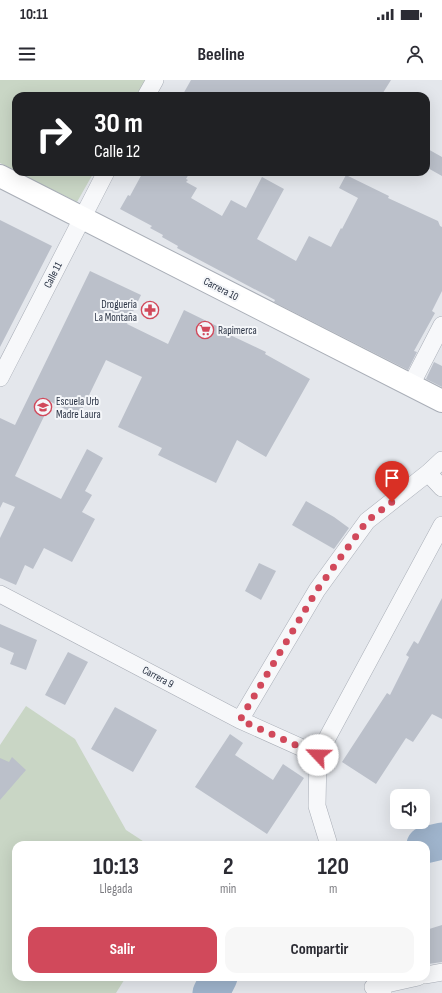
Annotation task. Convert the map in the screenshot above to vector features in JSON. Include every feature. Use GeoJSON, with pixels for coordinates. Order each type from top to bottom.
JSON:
{"type":"FeatureCollection","features":[{"type":"Feature","properties":{"kind":"main road","name":"Carrera 10"},"geometry":{"type":"LineString","coordinates":[[0,176],[442,401]]}},
{"type":"Feature","properties":{"kind":"street"},"geometry":{"type":"LineString","coordinates":[[148,92],[155,80]]}},
{"type":"Feature","properties":{"kind":"street","name":"Calle 11"},"geometry":{"type":"LineString","coordinates":[[0,378],[104,176]]}},
{"type":"Feature","properties":{"kind":"street"},"geometry":{"type":"LineString","coordinates":[[411,385],[442,325]]}},
{"type":"Feature","properties":{"kind":"street"},"geometry":{"type":"LineString","coordinates":[[240,720],[317,590],[367,521],[428,473],[442,460]]}},
{"type":"Feature","properties":{"kind":"street"},"geometry":{"type":"LineString","coordinates":[[428,473],[442,488]]}},
{"type":"Feature","properties":{"kind":"street"},"geometry":{"type":"LineString","coordinates":[[328,841],[317,806],[318,755],[442,525]]}},
{"type":"Feature","properties":{"kind":"street","name":"Carrera 9"},"geometry":{"type":"LineString","coordinates":[[0,594],[240,720],[318,755]]}},
{"type":"Feature","properties":{"kind":"street"},"geometry":{"type":"LineString","coordinates":[[430,974],[442,972]]}},
{"type":"Feature","properties":{"kind":"street"},"geometry":{"type":"LineString","coordinates":[[376,987],[401,981]]}},
{"type":"Feature","properties":{"kind":"green space"},"geometry":{"type":"Polygon","coordinates":[[[0,80],[146,80],[139,92],[12,92],[12,169],[0,163],[0,80]]]}},
{"type":"Feature","properties":{"kind":"green space"},"geometry":{"type":"Polygon","coordinates":[[[25,176],[92,176],[77,202],[25,176]]]}},
{"type":"Feature","properties":{"kind":"green space"},"geometry":{"type":"Polygon","coordinates":[[[26,706],[75,739],[126,830],[143,841],[12,841],[12,981],[124,981],[116,993],[0,993],[0,745],[26,706]]]}},
{"type":"Feature","properties":{"kind":"building"},"geometry":{"type":"Polygon","coordinates":[[[191,80],[391,80],[384,92],[184,92],[191,80]]]}},
{"type":"Feature","properties":{"kind":"building"},"geometry":{"type":"Polygon","coordinates":[[[430,150],[442,157],[442,176],[430,169],[430,150]]]}},
{"type":"Feature","properties":{"kind":"building"},"geometry":{"type":"Polygon","coordinates":[[[141,176],[188,176],[186,179],[188,180],[186,182],[197,188],[191,198],[222,216],[231,200],[246,208],[262,177],[284,189],[257,239],[296,261],[309,236],[331,247],[341,228],[342,229],[358,198],[339,188],[345,176],[438,221],[442,227],[442,291],[432,311],[435,313],[414,351],[417,352],[408,370],[274,302],[275,300],[177,248],[178,246],[150,228],[152,226],[120,209],[128,195],[130,196],[141,176]]]}},
{"type":"Feature","properties":{"kind":"building"},"geometry":{"type":"Polygon","coordinates":[[[0,220],[52,246],[0,347],[0,220]]]}},
{"type":"Feature","properties":{"kind":"building"},"geometry":{"type":"Polygon","coordinates":[[[90,271],[141,295],[127,324],[168,344],[184,310],[229,332],[228,334],[266,352],[265,354],[310,379],[266,457],[237,440],[216,483],[158,455],[162,448],[118,427],[142,377],[106,360],[79,416],[51,402],[15,476],[61,499],[87,449],[103,458],[85,491],[92,495],[82,512],[95,519],[72,562],[44,548],[33,569],[25,565],[16,585],[0,578],[0,538],[15,507],[3,502],[0,508],[0,418],[15,425],[90,271]]]}},
{"type":"Feature","properties":{"kind":"building"},"geometry":{"type":"Polygon","coordinates":[[[434,362],[442,366],[442,387],[426,379],[434,362]]]}},
{"type":"Feature","properties":{"kind":"building"},"geometry":{"type":"Polygon","coordinates":[[[306,501],[334,517],[349,528],[334,549],[292,525],[306,501]]]}},
{"type":"Feature","properties":{"kind":"building"},"geometry":{"type":"Polygon","coordinates":[[[259,563],[276,571],[261,600],[245,591],[259,563]]]}},
{"type":"Feature","properties":{"kind":"building"},"geometry":{"type":"Polygon","coordinates":[[[442,598],[442,719],[432,714],[413,742],[406,738],[376,784],[342,762],[387,693],[390,695],[409,657],[406,655],[414,641],[418,644],[442,598]]]}},
{"type":"Feature","properties":{"kind":"building"},"geometry":{"type":"Polygon","coordinates":[[[0,624],[37,640],[26,670],[10,664],[14,653],[0,647],[0,624]]]}},
{"type":"Feature","properties":{"kind":"building"},"geometry":{"type":"Polygon","coordinates":[[[68,652],[88,662],[65,705],[45,695],[68,652]]]}},
{"type":"Feature","properties":{"kind":"building"},"geometry":{"type":"Polygon","coordinates":[[[115,707],[157,730],[133,772],[91,749],[115,707]]]}},
{"type":"Feature","properties":{"kind":"building"},"geometry":{"type":"Polygon","coordinates":[[[230,734],[243,743],[235,755],[273,780],[283,764],[304,778],[267,834],[195,787],[230,734]]]}},
{"type":"Feature","properties":{"kind":"building"},"geometry":{"type":"Polygon","coordinates":[[[12,757],[26,770],[0,800],[0,758],[9,762],[12,757]]]}},
{"type":"Feature","properties":{"kind":"building"},"geometry":{"type":"Polygon","coordinates":[[[442,925],[442,962],[430,964],[430,929],[442,925]]]}},
{"type":"Feature","properties":{"kind":"waterway"},"geometry":{"type":"LineString","coordinates":[[430,844],[442,841]]}},
{"type":"Feature","properties":{"kind":"waterway"},"geometry":{"type":"LineString","coordinates":[[211,993],[217,981]]}},
{"type":"Feature","properties":{"kind":"place","name":"Drogueria La Montaña"},"geometry":{"type":"Point","coordinates":[150,310]}},
{"type":"Feature","properties":{"kind":"place","name":"Rapimerca"},"geometry":{"type":"Point","coordinates":[205,330]}},
{"type":"Feature","properties":{"kind":"place","name":"Escuela Urb Madre Laura"},"geometry":{"type":"Point","coordinates":[43,407]}},
{"type":"Feature","properties":{"kind":"route"},"geometry":{"type":"LineString","coordinates":[[318,755],[240,720],[317,590],[367,521],[392,502]]}}]}
